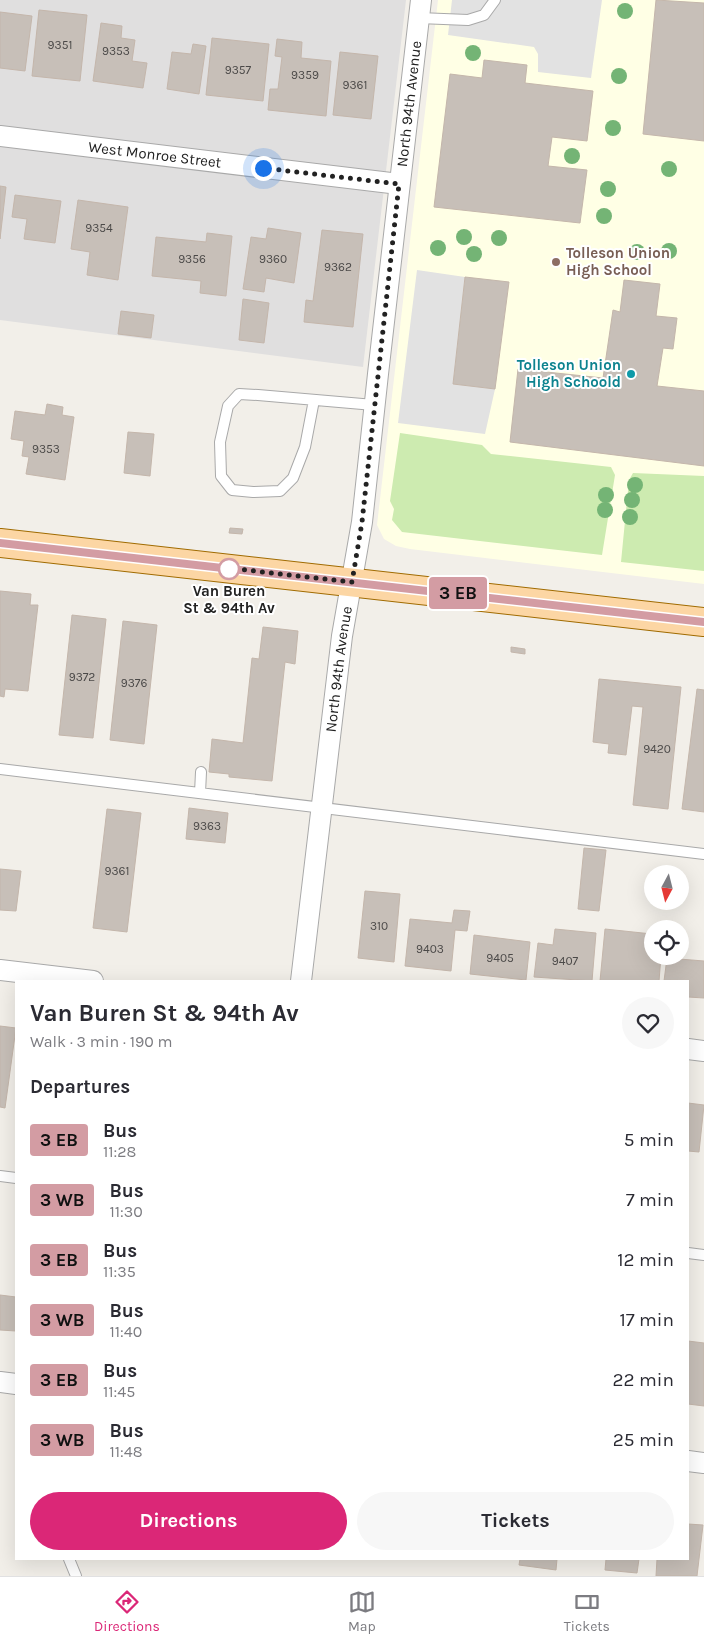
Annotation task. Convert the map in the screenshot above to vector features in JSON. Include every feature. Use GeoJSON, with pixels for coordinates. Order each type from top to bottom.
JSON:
{"type":"FeatureCollection","features":[{"type":"Feature","properties":{"kind":"main road"},"geometry":{"type":"LineString","coordinates":[[0,543],[704,622]]}},
{"type":"Feature","properties":{"kind":"street","name":"North 94th Avenue"},"geometry":{"type":"LineString","coordinates":[[301,980],[342,636],[362,522],[420,9]]}},
{"type":"Feature","properties":{"kind":"street","name":"West Monroe Street"},"geometry":{"type":"LineString","coordinates":[[0,136],[399,184]]}},
{"type":"Feature","properties":{"kind":"street"},"geometry":{"type":"LineString","coordinates":[[0,970],[85,980]]}},
{"type":"Feature","properties":{"kind":"street"},"geometry":{"type":"LineString","coordinates":[[689,1049],[704,1051]]}},
{"type":"Feature","properties":{"kind":"street"},"geometry":{"type":"LineString","coordinates":[[0,1382],[15,1384]]}},
{"type":"Feature","properties":{"kind":"street"},"geometry":{"type":"LineString","coordinates":[[689,1461],[704,1463]]}},
{"type":"Feature","properties":{"kind":"lane"},"geometry":{"type":"LineString","coordinates":[[420,9],[468,20],[484,15],[494,0]]}},
{"type":"Feature","properties":{"kind":"lane"},"geometry":{"type":"LineString","coordinates":[[314,400],[305,447],[293,478],[280,491],[253,492],[232,490],[221,476],[220,442],[228,406],[239,394],[314,400],[374,405]]}},
{"type":"Feature","properties":{"kind":"lane"},"geometry":{"type":"LineString","coordinates":[[0,769],[704,854]]}},
{"type":"Feature","properties":{"kind":"lane"},"geometry":{"type":"LineString","coordinates":[[200,793],[201,772]]}},
{"type":"Feature","properties":{"kind":"lane"},"geometry":{"type":"LineString","coordinates":[[0,1176],[15,1178]]}},
{"type":"Feature","properties":{"kind":"lane"},"geometry":{"type":"LineString","coordinates":[[689,1253],[704,1255]]}},
{"type":"Feature","properties":{"kind":"lane"},"geometry":{"type":"LineString","coordinates":[[69,1560],[76,1576]]}},
{"type":"Feature","properties":{"kind":"shaded area"},"geometry":{"type":"Polygon","coordinates":[[[0,0],[406,0],[363,367],[0,320],[0,0]]]}},
{"type":"Feature","properties":{"kind":"shaded area","name":"Tolleson Union High School"},"geometry":{"type":"Polygon","coordinates":[[[438,0],[704,0],[704,584],[410,549],[396,546],[384,539],[377,525],[438,0]]]}},
{"type":"Feature","properties":{"kind":"shaded area"},"geometry":{"type":"Polygon","coordinates":[[[452,0],[602,0],[591,78],[538,72],[538,54],[534,47],[448,35],[452,0]]]}},
{"type":"Feature","properties":{"kind":"shaded area"},"geometry":{"type":"Polygon","coordinates":[[[417,270],[465,277],[453,384],[495,389],[485,434],[398,423],[417,270]]]}},
{"type":"Feature","properties":{"kind":"green space"},"geometry":{"type":"Polygon","coordinates":[[[400,433],[482,445],[491,454],[611,467],[615,475],[602,555],[402,532],[392,520],[394,509],[390,501],[400,433]]]}},
{"type":"Feature","properties":{"kind":"green space"},"geometry":{"type":"Polygon","coordinates":[[[633,473],[704,476],[704,571],[621,562],[629,480],[633,473]]]}},
{"type":"Feature","properties":{"kind":"building"},"geometry":{"type":"Polygon","coordinates":[[[656,0],[704,3],[704,141],[643,134],[656,0]]]}},
{"type":"Feature","properties":{"kind":"building"},"geometry":{"type":"Polygon","coordinates":[[[39,10],[87,15],[80,81],[32,76],[39,10]]]}},
{"type":"Feature","properties":{"kind":"building"},"geometry":{"type":"Polygon","coordinates":[[[0,12],[32,16],[25,71],[0,68],[0,12]]]}},
{"type":"Feature","properties":{"kind":"building"},"geometry":{"type":"Polygon","coordinates":[[[101,23],[122,26],[121,38],[135,40],[132,61],[147,63],[143,88],[93,81],[101,23]]]}},
{"type":"Feature","properties":{"kind":"building"},"geometry":{"type":"Polygon","coordinates":[[[212,38],[269,44],[263,101],[206,95],[212,38]]]}},
{"type":"Feature","properties":{"kind":"building"},"geometry":{"type":"Polygon","coordinates":[[[277,39],[302,42],[301,58],[331,61],[326,116],[268,110],[270,89],[278,89],[282,57],[275,56],[277,39]]]}},
{"type":"Feature","properties":{"kind":"building"},"geometry":{"type":"Polygon","coordinates":[[[193,44],[206,46],[199,94],[167,89],[172,52],[191,54],[193,44]]]}},
{"type":"Feature","properties":{"kind":"building"},"geometry":{"type":"Polygon","coordinates":[[[340,52],[378,56],[371,119],[333,115],[340,52]]]}},
{"type":"Feature","properties":{"kind":"building"},"geometry":{"type":"Polygon","coordinates":[[[484,60],[527,65],[525,83],[593,91],[587,141],[552,137],[548,166],[587,170],[580,223],[434,207],[450,74],[482,78],[484,60]]]}},
{"type":"Feature","properties":{"kind":"building"},"geometry":{"type":"Polygon","coordinates":[[[0,186],[6,187],[0,239],[0,186]]]}},
{"type":"Feature","properties":{"kind":"building"},"geometry":{"type":"Polygon","coordinates":[[[15,195],[61,201],[55,243],[24,239],[27,219],[12,217],[15,195]]]}},
{"type":"Feature","properties":{"kind":"building"},"geometry":{"type":"Polygon","coordinates":[[[78,200],[128,207],[118,280],[87,275],[90,252],[71,249],[78,200]]]}},
{"type":"Feature","properties":{"kind":"building"},"geometry":{"type":"Polygon","coordinates":[[[268,228],[301,233],[294,283],[266,278],[264,292],[243,289],[251,237],[266,239],[268,228]]]}},
{"type":"Feature","properties":{"kind":"building"},"geometry":{"type":"Polygon","coordinates":[[[322,230],[363,234],[353,327],[304,322],[306,300],[313,301],[322,230]]]}},
{"type":"Feature","properties":{"kind":"building"},"geometry":{"type":"Polygon","coordinates":[[[207,233],[232,236],[226,296],[200,293],[201,281],[152,276],[156,237],[206,242],[207,233]]]}},
{"type":"Feature","properties":{"kind":"building"},"geometry":{"type":"Polygon","coordinates":[[[465,277],[509,282],[495,389],[453,384],[465,277]]]}},
{"type":"Feature","properties":{"kind":"building","name":"Tolleson Union High Schoold"},"geometry":{"type":"Polygon","coordinates":[[[624,280],[660,284],[656,316],[677,318],[673,349],[663,348],[657,386],[704,391],[704,466],[510,442],[518,369],[603,378],[613,310],[620,312],[624,280]]]}},
{"type":"Feature","properties":{"kind":"building"},"geometry":{"type":"Polygon","coordinates":[[[243,299],[269,303],[264,343],[239,340],[243,299]]]}},
{"type":"Feature","properties":{"kind":"building"},"geometry":{"type":"Polygon","coordinates":[[[121,311],[154,315],[151,338],[118,334],[121,311]]]}},
{"type":"Feature","properties":{"kind":"building"},"geometry":{"type":"Polygon","coordinates":[[[47,404],[63,407],[62,415],[74,417],[65,480],[26,474],[29,457],[22,456],[24,441],[11,439],[15,411],[45,415],[47,404]]]}},
{"type":"Feature","properties":{"kind":"building"},"geometry":{"type":"Polygon","coordinates":[[[128,432],[154,434],[150,476],[124,473],[128,432]]]}},
{"type":"Feature","properties":{"kind":"building"},"geometry":{"type":"Polygon","coordinates":[[[230,528],[243,529],[242,534],[229,533],[230,528]]]}},
{"type":"Feature","properties":{"kind":"building"},"geometry":{"type":"Polygon","coordinates":[[[0,591],[31,594],[30,605],[38,605],[28,691],[5,689],[4,697],[0,696],[0,591]]]}},
{"type":"Feature","properties":{"kind":"building"},"geometry":{"type":"Polygon","coordinates":[[[72,615],[106,619],[93,738],[59,735],[72,615]]]}},
{"type":"Feature","properties":{"kind":"building"},"geometry":{"type":"Polygon","coordinates":[[[123,621],[157,625],[144,744],[110,740],[123,621]]]}},
{"type":"Feature","properties":{"kind":"building"},"geometry":{"type":"Polygon","coordinates":[[[263,627],[298,631],[295,664],[285,662],[272,781],[229,777],[229,774],[209,772],[212,739],[243,743],[252,658],[259,659],[263,627]]]}},
{"type":"Feature","properties":{"kind":"building"},"geometry":{"type":"Polygon","coordinates":[[[511,647],[525,649],[525,654],[511,652],[511,647]]]}},
{"type":"Feature","properties":{"kind":"building"},"geometry":{"type":"Polygon","coordinates":[[[599,679],[681,687],[668,809],[633,805],[643,707],[632,706],[626,755],[608,753],[609,744],[593,742],[599,679]]]}},
{"type":"Feature","properties":{"kind":"building"},"geometry":{"type":"Polygon","coordinates":[[[697,689],[704,690],[704,812],[682,809],[697,689]]]}},
{"type":"Feature","properties":{"kind":"building"},"geometry":{"type":"Polygon","coordinates":[[[189,808],[228,813],[225,843],[186,839],[189,808]]]}},
{"type":"Feature","properties":{"kind":"building"},"geometry":{"type":"Polygon","coordinates":[[[107,809],[141,813],[127,932],[93,928],[107,809]]]}},
{"type":"Feature","properties":{"kind":"building"},"geometry":{"type":"Polygon","coordinates":[[[584,848],[606,850],[599,911],[578,909],[584,848]]]}},
{"type":"Feature","properties":{"kind":"building"},"geometry":{"type":"Polygon","coordinates":[[[0,869],[21,871],[16,911],[0,910],[0,869]]]}},
{"type":"Feature","properties":{"kind":"building"},"geometry":{"type":"Polygon","coordinates":[[[365,891],[400,894],[394,962],[358,958],[365,891]]]}},
{"type":"Feature","properties":{"kind":"building"},"geometry":{"type":"Polygon","coordinates":[[[454,910],[470,911],[467,931],[455,930],[451,971],[405,966],[410,919],[452,923],[454,910]]]}},
{"type":"Feature","properties":{"kind":"building"},"geometry":{"type":"Polygon","coordinates":[[[555,929],[596,933],[592,980],[534,977],[538,943],[553,945],[555,929]]]}},
{"type":"Feature","properties":{"kind":"building"},"geometry":{"type":"Polygon","coordinates":[[[605,929],[644,933],[644,965],[660,965],[659,980],[600,980],[605,929]]]}},
{"type":"Feature","properties":{"kind":"building"},"geometry":{"type":"Polygon","coordinates":[[[474,935],[530,942],[526,980],[470,974],[474,935]]]}},
{"type":"Feature","properties":{"kind":"building"},"geometry":{"type":"Polygon","coordinates":[[[689,960],[704,961],[704,998],[689,997],[689,980],[664,980],[666,965],[689,965],[689,960]]]}},
{"type":"Feature","properties":{"kind":"building"},"geometry":{"type":"Polygon","coordinates":[[[0,1026],[15,1028],[15,1035],[5,1108],[0,1107],[0,1026]]]}},
{"type":"Feature","properties":{"kind":"building"},"geometry":{"type":"Polygon","coordinates":[[[689,1103],[704,1105],[699,1152],[689,1151],[689,1103]]]}},
{"type":"Feature","properties":{"kind":"building"},"geometry":{"type":"Polygon","coordinates":[[[0,1295],[15,1297],[15,1331],[0,1330],[0,1295]]]}},
{"type":"Feature","properties":{"kind":"building"},"geometry":{"type":"Polygon","coordinates":[[[689,1341],[704,1343],[704,1406],[689,1404],[689,1341]]]}},
{"type":"Feature","properties":{"kind":"building"},"geometry":{"type":"Polygon","coordinates":[[[689,1524],[703,1525],[697,1576],[656,1576],[657,1560],[689,1560],[689,1524]]]}},
{"type":"Feature","properties":{"kind":"building"},"geometry":{"type":"Polygon","coordinates":[[[520,1560],[557,1560],[556,1570],[519,1565],[520,1560]]]}},
{"type":"Feature","properties":{"kind":"building"},"geometry":{"type":"Polygon","coordinates":[[[606,1560],[639,1560],[637,1573],[605,1570],[606,1560]]]}},
{"type":"Feature","properties":{"kind":"bus line"},"geometry":{"type":"LineString","coordinates":[[0,543],[704,622]]}},
{"type":"Feature","properties":{"kind":"place","name":"Tolleson Union High School"},"geometry":{"type":"Point","coordinates":[556,262]}},
{"type":"Feature","properties":{"kind":"place","name":"Tolleson Union High Schoold"},"geometry":{"type":"Point","coordinates":[631,374]}},
{"type":"Feature","properties":{"kind":"place","name":"Van Buren St & 94th Av"},"geometry":{"type":"Point","coordinates":[229,569]}},
{"type":"Feature","properties":{"kind":"route"},"geometry":{"type":"LineString","coordinates":[[229,569],[352,582],[362,522],[399,184],[263,168]]}}]}
